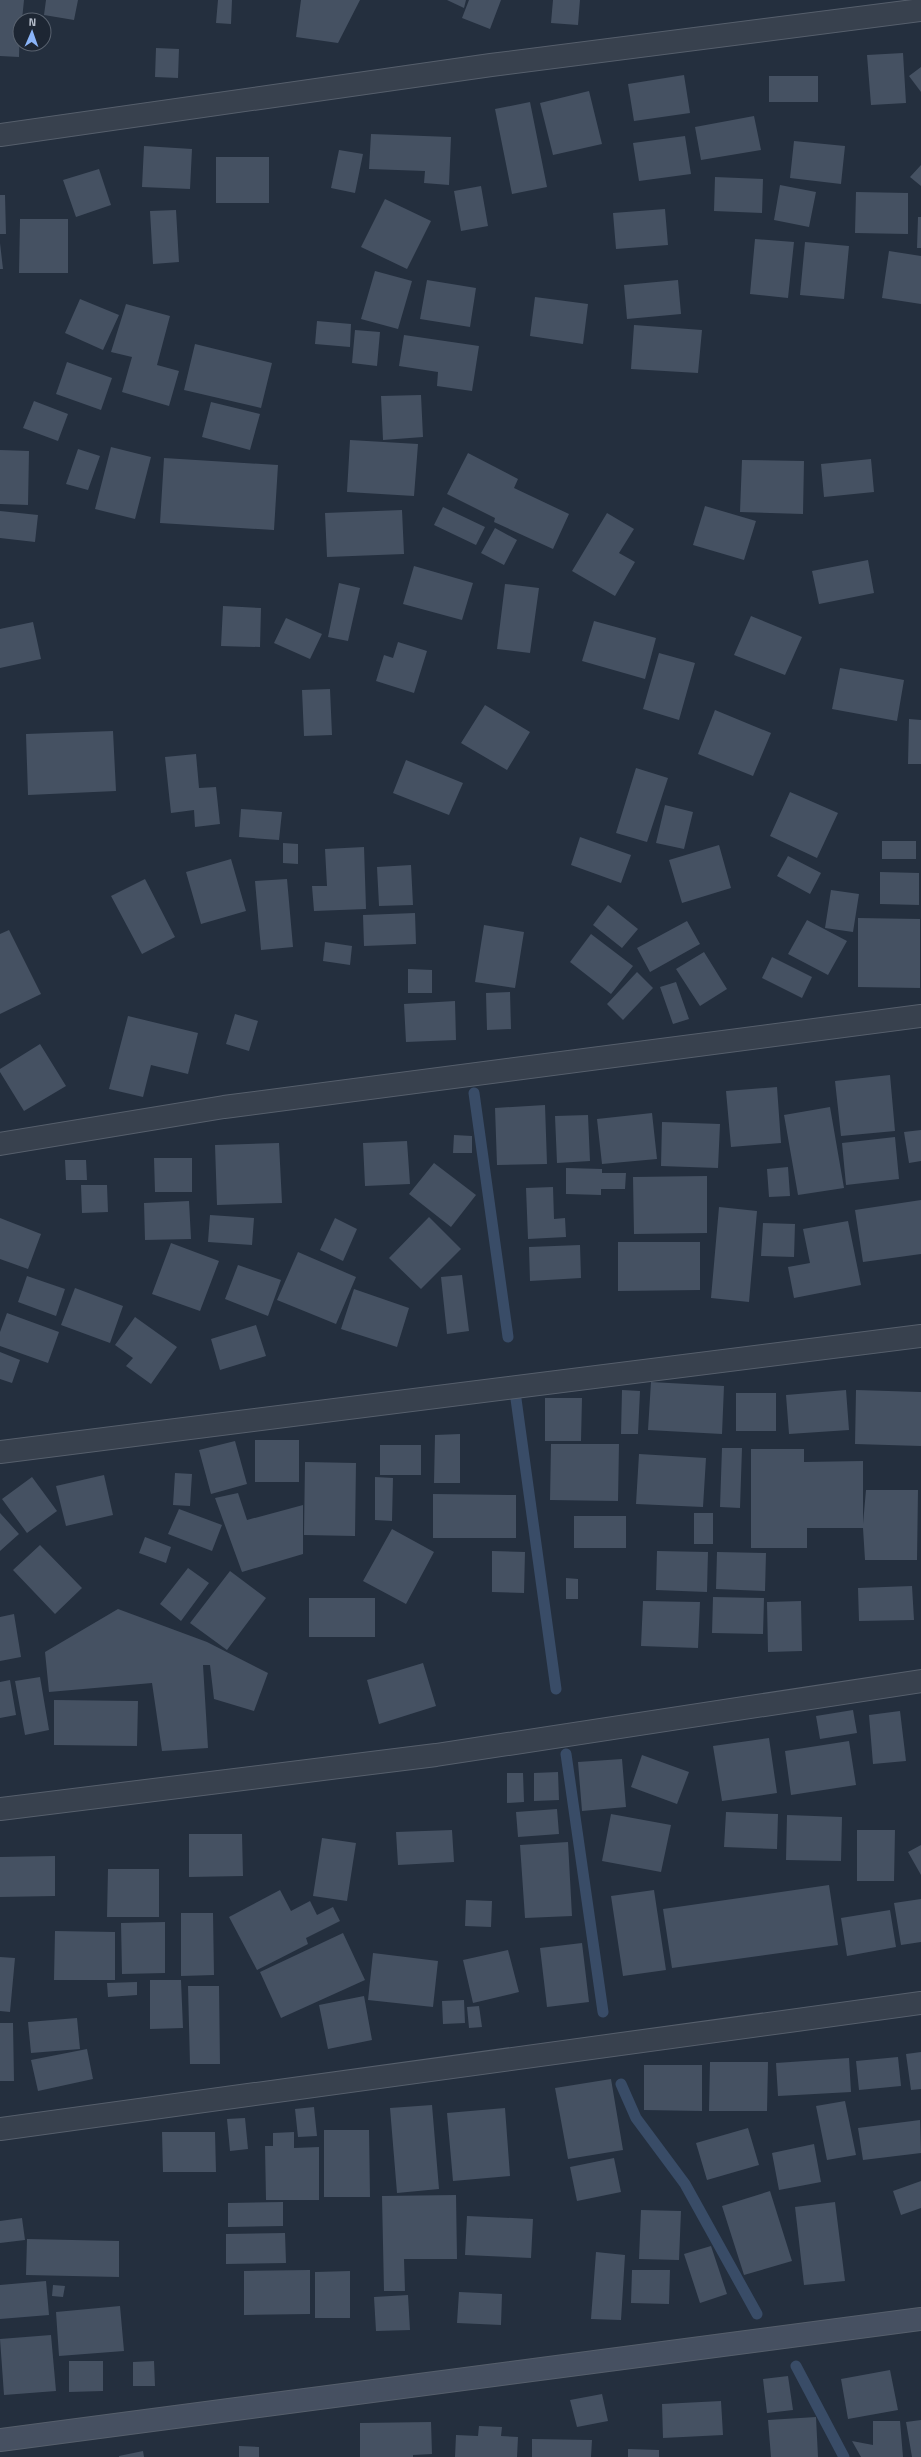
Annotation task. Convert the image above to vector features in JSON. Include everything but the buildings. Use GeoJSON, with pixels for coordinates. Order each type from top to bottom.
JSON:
{"type":"FeatureCollection","features":[{"type":"Feature","properties":{"kind":"street"},"geometry":{"type":"LineString","coordinates":[[0,135],[491,65],[921,10]]}},
{"type":"Feature","properties":{"kind":"street"},"geometry":{"type":"LineString","coordinates":[[0,1144],[224,1107],[921,1016]]}},
{"type":"Feature","properties":{"kind":"street"},"geometry":{"type":"LineString","coordinates":[[0,1452],[921,1336]]}},
{"type":"Feature","properties":{"kind":"street"},"geometry":{"type":"LineString","coordinates":[[0,1809],[436,1755],[921,1682]]}},
{"type":"Feature","properties":{"kind":"street"},"geometry":{"type":"LineString","coordinates":[[0,2129],[921,2003]]}},
{"type":"Feature","properties":{"kind":"street"},"geometry":{"type":"LineString","coordinates":[[0,2440],[921,2319]]}},
{"type":"Feature","properties":{"kind":"waterway"},"geometry":{"type":"LineString","coordinates":[[474,1093],[508,1337]]}},
{"type":"Feature","properties":{"kind":"waterway"},"geometry":{"type":"LineString","coordinates":[[516,1399],[556,1689]]}},
{"type":"Feature","properties":{"kind":"waterway"},"geometry":{"type":"LineString","coordinates":[[566,1754],[603,2012]]}},
{"type":"Feature","properties":{"kind":"waterway"},"geometry":{"type":"LineString","coordinates":[[621,2084],[636,2118],[685,2184],[757,2314]]}},
{"type":"Feature","properties":{"kind":"waterway"},"geometry":{"type":"LineString","coordinates":[[796,2366],[844,2457]]}}]}
